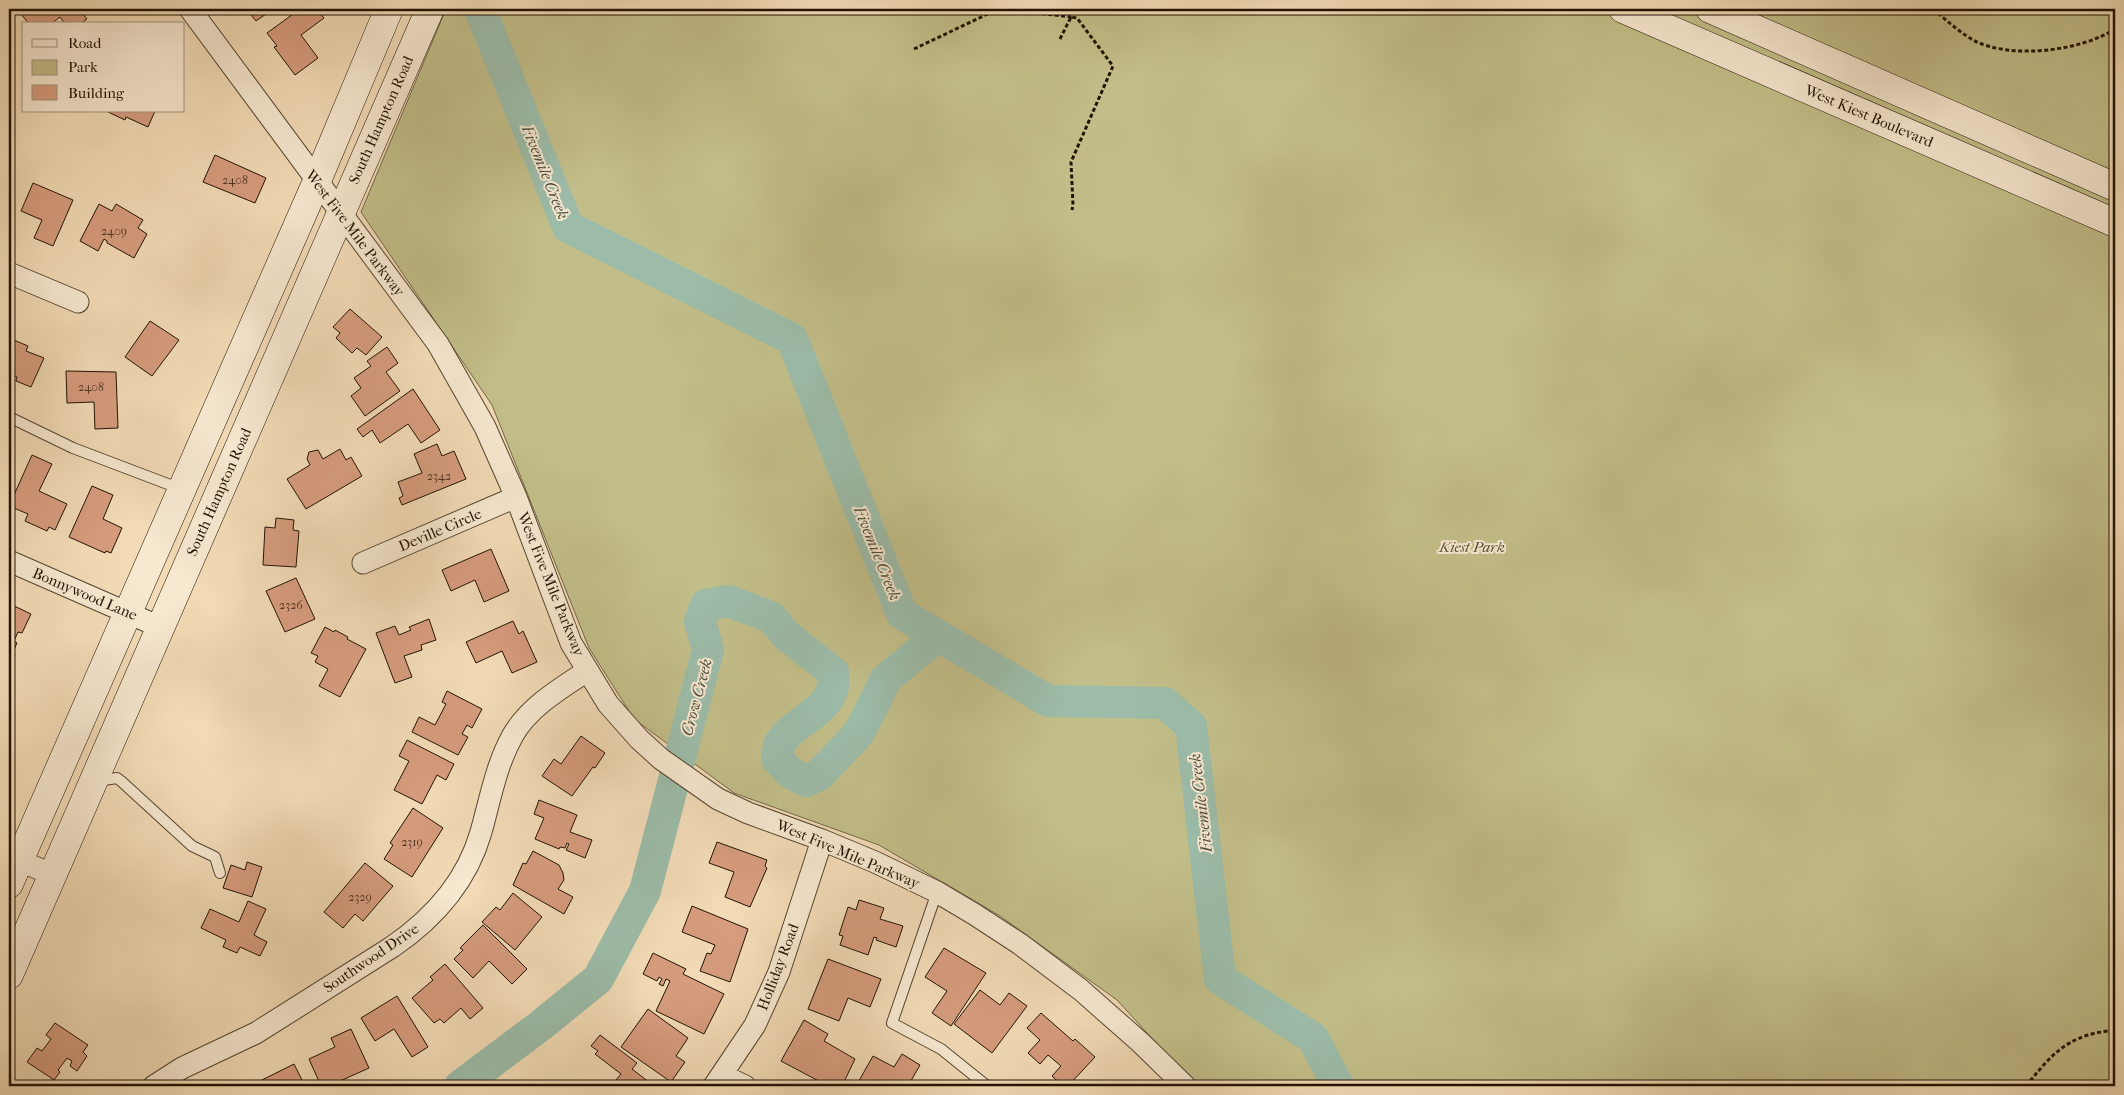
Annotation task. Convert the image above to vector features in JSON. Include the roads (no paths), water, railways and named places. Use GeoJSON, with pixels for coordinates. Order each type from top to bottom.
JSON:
{"type":"FeatureCollection","features":[{"type":"Feature","properties":{"kind":"main road"},"geometry":{"type":"LineString","coordinates":[[12,867],[60,766],[128,612],[317,181],[389,9]]}},
{"type":"Feature","properties":{"kind":"main road","name":"West Kiest Boulevard"},"geometry":{"type":"LineString","coordinates":[[1623,9],[2115,223]]}},
{"type":"Feature","properties":{"kind":"main road"},"geometry":{"type":"LineString","coordinates":[[1710,9],[2115,187]]}},
{"type":"Feature","properties":{"kind":"main road","name":"South Hampton Road"},"geometry":{"type":"LineString","coordinates":[[9,975],[427,16]]}},
{"type":"Feature","properties":{"kind":"main road"},"geometry":{"type":"LineString","coordinates":[[60,766],[93,781]]}},
{"type":"Feature","properties":{"kind":"street","name":"West Five Mile Parkway"},"geometry":{"type":"LineString","coordinates":[[190,9],[438,344],[484,427],[516,497],[571,643],[608,704],[638,739],[662,760],[718,799],[748,813],[875,862],[937,892],[1020,944],[1081,990],[1141,1042],[1185,1086]]}},
{"type":"Feature","properties":{"kind":"street"},"geometry":{"type":"LineString","coordinates":[[9,273],[78,302]]}},
{"type":"Feature","properties":{"kind":"street","name":"Deville Circle"},"geometry":{"type":"LineString","coordinates":[[363,563],[516,497]]}},
{"type":"Feature","properties":{"kind":"street","name":"Bonnywood Lane"},"geometry":{"type":"LineString","coordinates":[[9,561],[160,627]]}},
{"type":"Feature","properties":{"kind":"street","name":"Southwood Drive"},"geometry":{"type":"LineString","coordinates":[[154,1086],[182,1068],[256,1032],[412,934],[431,916],[450,894],[470,862],[480,835],[500,765],[514,734],[536,707],[587,671]]}},
{"type":"Feature","properties":{"kind":"street","name":"Holliday Road"},"geometry":{"type":"LineString","coordinates":[[718,1080],[755,1025],[779,972],[822,840]]}},
{"type":"Feature","properties":{"kind":"street"},"geometry":{"type":"LineString","coordinates":[[12,867],[53,875]]}},
{"type":"Feature","properties":{"kind":"street"},"geometry":{"type":"LineString","coordinates":[[718,1080],[745,1086]]}},
{"type":"Feature","properties":{"kind":"lane"},"geometry":{"type":"LineString","coordinates":[[9,417],[73,448],[182,489]]}},
{"type":"Feature","properties":{"kind":"lane"},"geometry":{"type":"LineString","coordinates":[[93,781],[117,778],[136,792],[161,819],[192,846],[215,857],[220,873]]}},
{"type":"Feature","properties":{"kind":"lane"},"geometry":{"type":"LineString","coordinates":[[937,892],[892,1023],[941,1049],[987,1086]]}},
{"type":"Feature","properties":{"kind":"waterway","name":"Fivemile Creek"},"geometry":{"type":"LineString","coordinates":[[480,9],[568,227],[792,339],[902,614],[1048,701],[1165,703],[1191,726],[1220,979],[1313,1038],[1338,1086]]}},
{"type":"Feature","properties":{"kind":"waterway","name":"Crow Creek"},"geometry":{"type":"LineString","coordinates":[[460,1086],[540,1026],[598,979],[645,891],[708,650],[700,621],[706,605],[728,601],[771,617],[787,636],[833,672],[833,685],[830,696],[816,712],[788,734],[779,746],[777,759],[791,773],[806,781],[819,775],[859,733],[886,679],[938,636]]}},
{"type":"Feature","properties":{"kind":"park label","name":"Kiest Park"},"geometry":{"type":"Point","coordinates":[1472,547]}}]}
